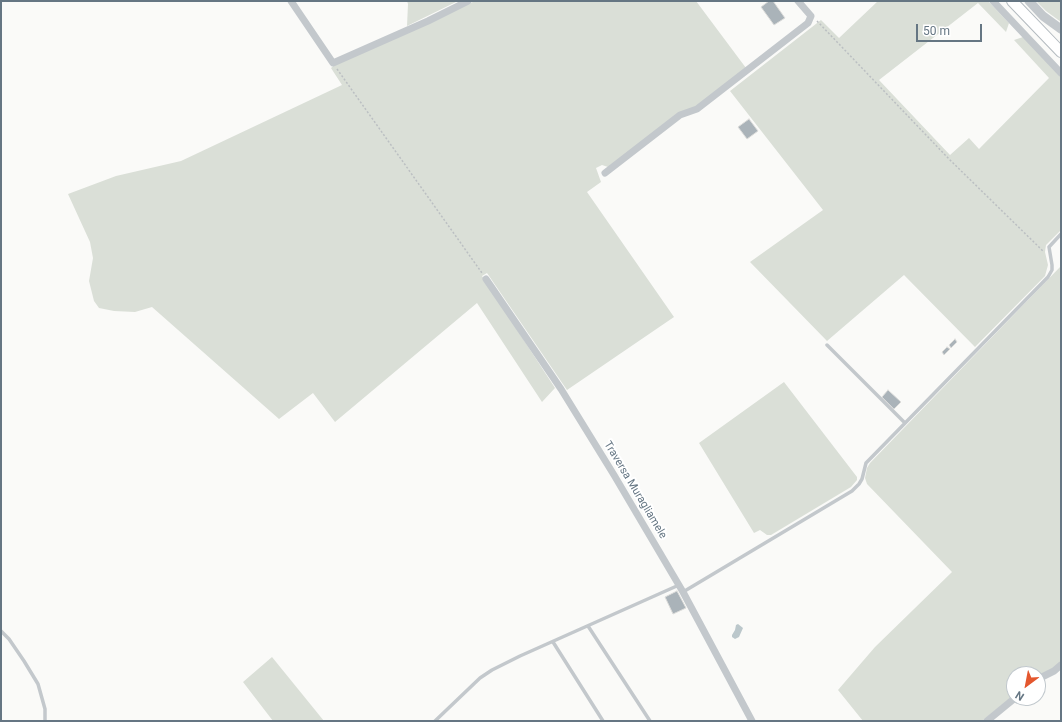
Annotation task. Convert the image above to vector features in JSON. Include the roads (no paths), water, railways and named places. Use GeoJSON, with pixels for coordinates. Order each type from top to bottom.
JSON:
{"type":"FeatureCollection","features":[{"type":"Feature","properties":{"kind":"main road"},"geometry":{"type":"LineString","coordinates":[[1012,1],[1061,52]]}},
{"type":"Feature","properties":{"kind":"street"},"geometry":{"type":"LineString","coordinates":[[291,1],[333,63],[428,21],[468,1]]}},
{"type":"Feature","properties":{"kind":"street"},"geometry":{"type":"LineString","coordinates":[[605,173],[680,115],[697,109],[808,24],[811,16],[798,1]]}},
{"type":"Feature","properties":{"kind":"street"},"geometry":{"type":"LineString","coordinates":[[993,1],[1061,72]]}},
{"type":"Feature","properties":{"kind":"street"},"geometry":{"type":"LineString","coordinates":[[1029,1],[1043,16],[1061,29]]}},
{"type":"Feature","properties":{"kind":"street","name":"Traversa Muragliamele"},"geometry":{"type":"LineString","coordinates":[[486,279],[561,390],[618,482],[681,589],[752,721]]}},
{"type":"Feature","properties":{"kind":"street"},"geometry":{"type":"LineString","coordinates":[[1046,674],[1054,671],[1061,665]]}},
{"type":"Feature","properties":{"kind":"street"},"geometry":{"type":"LineString","coordinates":[[987,721],[1006,705]]}},
{"type":"Feature","properties":{"kind":"lane"},"geometry":{"type":"LineString","coordinates":[[435,721],[480,678],[520,656],[588,626],[681,589],[852,490],[862,479],[866,463],[1048,276],[1052,270],[1049,247],[1061,234]]}},
{"type":"Feature","properties":{"kind":"lane"},"geometry":{"type":"LineString","coordinates":[[827,345],[905,423]]}},
{"type":"Feature","properties":{"kind":"lane"},"geometry":{"type":"LineString","coordinates":[[588,626],[650,721]]}},
{"type":"Feature","properties":{"kind":"lane"},"geometry":{"type":"LineString","coordinates":[[1,631],[10,639],[38,684],[45,708],[45,721]]}},
{"type":"Feature","properties":{"kind":"lane"},"geometry":{"type":"LineString","coordinates":[[553,642],[603,721]]}}]}
